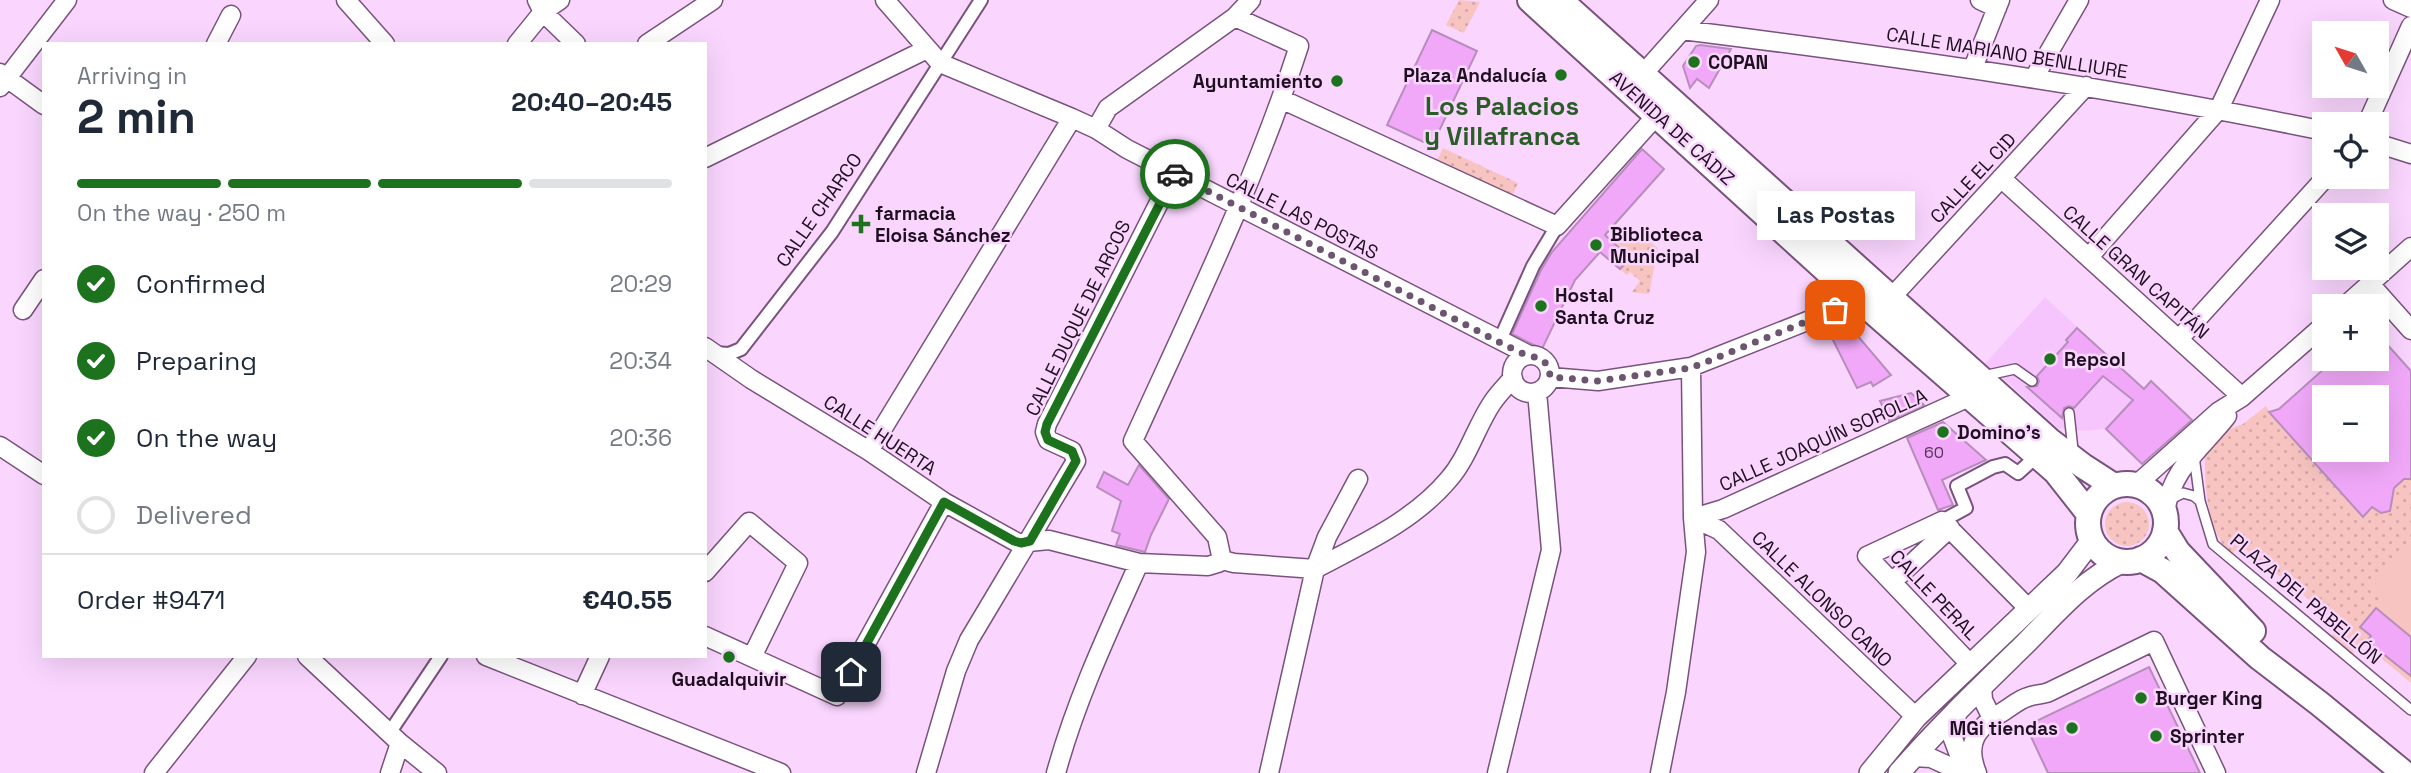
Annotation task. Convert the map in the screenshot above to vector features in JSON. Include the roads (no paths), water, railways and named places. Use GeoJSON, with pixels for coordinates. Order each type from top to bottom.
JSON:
{"type":"FeatureCollection","features":[{"type":"Feature","properties":{"kind":"main road","name":"AVENIDA DE CÁDIZ"},"geometry":{"type":"LineString","coordinates":[[1530,0],[1840,283],[1971,385],[2077,462],[2125,486]]}},
{"type":"Feature","properties":{"kind":"main road","name":"AVENIDA DE CÁDIZ"},"geometry":{"type":"LineString","coordinates":[[1560,0],[1890,299],[2056,472],[2089,514]]}},
{"type":"Feature","properties":{"kind":"main road"},"geometry":{"type":"LineString","coordinates":[[2320,704],[2178,552],[2165,515],[2153,494],[2125,486],[2099,496],[2089,514],[2088,527],[2092,540],[2105,555],[2132,560],[2163,571],[2260,658],[2404,773]]}},
{"type":"Feature","properties":{"kind":"main road"},"geometry":{"type":"LineString","coordinates":[[2132,560],[2155,550],[2165,515]]}},
{"type":"Feature","properties":{"kind":"street"},"geometry":{"type":"LineString","coordinates":[[42,104],[2,79],[67,0]]}},
{"type":"Feature","properties":{"kind":"street"},"geometry":{"type":"LineString","coordinates":[[346,0],[383,42]]}},
{"type":"Feature","properties":{"kind":"street"},"geometry":{"type":"LineString","coordinates":[[518,42],[540,6],[560,0]]}},
{"type":"Feature","properties":{"kind":"street"},"geometry":{"type":"LineString","coordinates":[[650,42],[713,0]]}},
{"type":"Feature","properties":{"kind":"street"},"geometry":{"type":"LineString","coordinates":[[885,0],[940,63]]}},
{"type":"Feature","properties":{"kind":"street","name":"CALLE CHARCO"},"geometry":{"type":"LineString","coordinates":[[707,352],[729,354],[745,345],[832,232],[981,0]]}},
{"type":"Feature","properties":{"kind":"street"},"geometry":{"type":"LineString","coordinates":[[1096,129],[1108,108],[1235,17],[1251,0]]}},
{"type":"Feature","properties":{"kind":"street"},"geometry":{"type":"LineString","coordinates":[[1643,74],[1709,0]]}},
{"type":"Feature","properties":{"kind":"street"},"geometry":{"type":"LineString","coordinates":[[1973,68],[1998,4],[1980,0]]}},
{"type":"Feature","properties":{"kind":"street"},"geometry":{"type":"LineString","coordinates":[[2034,78],[2078,0]]}},
{"type":"Feature","properties":{"kind":"street"},"geometry":{"type":"LineString","coordinates":[[2088,257],[2219,109],[2270,0]]}},
{"type":"Feature","properties":{"kind":"street"},"geometry":{"type":"LineString","coordinates":[[2393,0],[2411,8]]}},
{"type":"Feature","properties":{"kind":"street"},"geometry":{"type":"LineString","coordinates":[[540,6],[574,42]]}},
{"type":"Feature","properties":{"kind":"street"},"geometry":{"type":"LineString","coordinates":[[217,42],[231,16]]}},
{"type":"Feature","properties":{"kind":"street"},"geometry":{"type":"LineString","coordinates":[[1222,560],[1217,537],[1133,441],[1238,206],[1299,46],[1235,17]]}},
{"type":"Feature","properties":{"kind":"street"},"geometry":{"type":"LineString","coordinates":[[2372,112],[2411,26]]}},
{"type":"Feature","properties":{"kind":"street","name":"CALLE MARIANO BENLLIURE"},"geometry":{"type":"LineString","coordinates":[[1682,30],[1973,68],[2219,109],[2312,128]]}},
{"type":"Feature","properties":{"kind":"street"},"geometry":{"type":"LineString","coordinates":[[707,157],[927,48]]}},
{"type":"Feature","properties":{"kind":"street","name":"CALLE LAS POSTAS"},"geometry":{"type":"LineString","coordinates":[[940,63],[1072,117],[1127,149],[1499,342],[1529,355]]}},
{"type":"Feature","properties":{"kind":"street","name":"CALLE EL CID"},"geometry":{"type":"LineString","coordinates":[[1890,299],[2086,86]]}},
{"type":"Feature","properties":{"kind":"street"},"geometry":{"type":"LineString","coordinates":[[1281,99],[1557,226]]}},
{"type":"Feature","properties":{"kind":"street"},"geometry":{"type":"LineString","coordinates":[[1499,342],[1533,266],[1557,226],[1657,114]]}},
{"type":"Feature","properties":{"kind":"street"},"geometry":{"type":"LineString","coordinates":[[869,451],[1072,117]]}},
{"type":"Feature","properties":{"kind":"street"},"geometry":{"type":"LineString","coordinates":[[2389,147],[2411,154]]}},
{"type":"Feature","properties":{"kind":"street","name":"CALLE DUQUE DE ARCOS"},"geometry":{"type":"LineString","coordinates":[[1030,541],[1076,461],[1072,451],[1048,440],[1045,432],[1047,424],[1174,173]]}},
{"type":"Feature","properties":{"kind":"street","name":"CALLE GRAN CAPITÁN"},"geometry":{"type":"LineString","coordinates":[[2001,178],[2242,397]]}},
{"type":"Feature","properties":{"kind":"street"},"geometry":{"type":"LineString","coordinates":[[2179,339],[2315,189]]}},
{"type":"Feature","properties":{"kind":"street"},"geometry":{"type":"LineString","coordinates":[[2359,294],[2411,247]]}},
{"type":"Feature","properties":{"kind":"street"},"geometry":{"type":"LineString","coordinates":[[23,310],[42,282]]}},
{"type":"Feature","properties":{"kind":"street"},"geometry":{"type":"LineString","coordinates":[[1550,377],[1598,381],[1691,368],[1835,310],[1842,303],[1844,296],[1840,283]]}},
{"type":"Feature","properties":{"kind":"street"},"geometry":{"type":"LineString","coordinates":[[2370,284],[2411,330]]}},
{"type":"Feature","properties":{"kind":"street"},"geometry":{"type":"LineString","coordinates":[[2165,515],[2178,475],[2193,454],[2242,397],[2312,336]]}},
{"type":"Feature","properties":{"kind":"street","name":"CALLE HUERTA"},"geometry":{"type":"LineString","coordinates":[[707,352],[869,451],[944,502],[1014,541],[1021,543],[1049,540],[1139,563],[1208,566],[1222,560],[1315,569]]}},
{"type":"Feature","properties":{"kind":"street"},"geometry":{"type":"LineString","coordinates":[[1315,569],[1387,531],[1439,489],[1457,468],[1492,403],[1513,378],[1516,363],[1522,358],[1529,355],[1540,357],[1546,362],[1550,377],[1546,386],[1537,392],[1529,393],[1521,390],[1513,378]]}},
{"type":"Feature","properties":{"kind":"street"},"geometry":{"type":"LineString","coordinates":[[1660,773],[1676,692],[1696,552],[1691,368]]}},
{"type":"Feature","properties":{"kind":"street","name":"CALLE JOAQUÍN SOROLLA"},"geometry":{"type":"LineString","coordinates":[[1693,518],[1723,509],[1971,385]]}},
{"type":"Feature","properties":{"kind":"street"},"geometry":{"type":"LineString","coordinates":[[1497,773],[1551,550],[1537,392]]}},
{"type":"Feature","properties":{"kind":"street"},"geometry":{"type":"LineString","coordinates":[[2125,486],[2218,412],[2242,397]]}},
{"type":"Feature","properties":{"kind":"street"},"geometry":{"type":"LineString","coordinates":[[0,446],[42,474]]}},
{"type":"Feature","properties":{"kind":"street"},"geometry":{"type":"LineString","coordinates":[[1892,582],[1946,524],[1966,508],[1957,486],[1993,467],[2005,464],[2018,473],[2028,464]]}},
{"type":"Feature","properties":{"kind":"street"},"geometry":{"type":"LineString","coordinates":[[1269,773],[1315,569],[1327,537],[1358,479]]}},
{"type":"Feature","properties":{"kind":"street"},"geometry":{"type":"LineString","coordinates":[[707,637],[837,696],[944,502]]}},
{"type":"Feature","properties":{"kind":"street","name":"CALLE ALONSO CANO"},"geometry":{"type":"LineString","coordinates":[[1693,518],[1719,530],[1916,717]]}},
{"type":"Feature","properties":{"kind":"street"},"geometry":{"type":"LineString","coordinates":[[707,570],[749,522],[798,563],[752,657]]}},
{"type":"Feature","properties":{"kind":"street"},"geometry":{"type":"LineString","coordinates":[[1946,524],[2029,609]]}},
{"type":"Feature","properties":{"kind":"street","name":"CALLE PERAL"},"geometry":{"type":"LineString","coordinates":[[1946,524],[1867,556],[1970,664]]}},
{"type":"Feature","properties":{"kind":"street"},"geometry":{"type":"LineString","coordinates":[[1870,773],[1916,717],[2067,573],[2092,540]]}},
{"type":"Feature","properties":{"kind":"street"},"geometry":{"type":"LineString","coordinates":[[926,773],[945,705],[966,647],[1030,541]]}},
{"type":"Feature","properties":{"kind":"street"},"geometry":{"type":"LineString","coordinates":[[1899,773],[1958,709],[2080,590],[2110,567],[2132,560]]}},
{"type":"Feature","properties":{"kind":"street"},"geometry":{"type":"LineString","coordinates":[[1056,773],[1065,738],[1084,687],[1139,563]]}},
{"type":"Feature","properties":{"kind":"street"},"geometry":{"type":"LineString","coordinates":[[1978,773],[1972,757],[1974,739],[1979,728],[2030,696],[2049,692],[2154,641],[2216,773]]}},
{"type":"Feature","properties":{"kind":"street"},"geometry":{"type":"LineString","coordinates":[[154,773],[245,658]]}},
{"type":"Feature","properties":{"kind":"street"},"geometry":{"type":"LineString","coordinates":[[309,658],[437,773]]}},
{"type":"Feature","properties":{"kind":"street"},"geometry":{"type":"LineString","coordinates":[[390,773],[395,738],[441,658]]}},
{"type":"Feature","properties":{"kind":"street"},"geometry":{"type":"LineString","coordinates":[[491,658],[781,773]]}},
{"type":"Feature","properties":{"kind":"street"},"geometry":{"type":"LineString","coordinates":[[582,695],[599,658]]}},
{"type":"Feature","properties":{"kind":"street"},"geometry":{"type":"LineString","coordinates":[[1982,686],[1983,700],[1993,718]]}},
{"type":"Feature","properties":{"kind":"street"},"geometry":{"type":"LineString","coordinates":[[1958,709],[1952,736],[1965,773]]}},
{"type":"Feature","properties":{"kind":"street"},"geometry":{"type":"LineString","coordinates":[[1913,757],[1931,758],[1965,773]]}},
{"type":"Feature","properties":{"kind":"lane"},"geometry":{"type":"LineString","coordinates":[[1971,385],[1986,375],[2015,369],[2032,381]]}},
{"type":"Feature","properties":{"kind":"lane"},"geometry":{"type":"LineString","coordinates":[[2069,414],[2070,437],[2077,462]]}},
{"type":"Feature","properties":{"kind":"lane","name":"PLAZA DEL PABELLÓN"},"geometry":{"type":"LineString","coordinates":[[2193,454],[2200,501],[2212,541],[2217,548],[2411,709]]}},
{"type":"Feature","properties":{"kind":"lane"},"geometry":{"type":"LineString","coordinates":[[2165,515],[2175,495],[2183,493],[2200,501]]}},
{"type":"Feature","properties":{"kind":"place","name":"COPAN"},"geometry":{"type":"Point","coordinates":[1694,62]}},
{"type":"Feature","properties":{"kind":"place","name":"Plaza Andalucía"},"geometry":{"type":"Point","coordinates":[1561,75]}},
{"type":"Feature","properties":{"kind":"place","name":"Ayuntamiento"},"geometry":{"type":"Point","coordinates":[1337,81]}},
{"type":"Feature","properties":{"kind":"place","name":"farmacia Eloisa Sánchez"},"geometry":{"type":"Point","coordinates":[861,224]}},
{"type":"Feature","properties":{"kind":"place","name":"Biblioteca Municipal"},"geometry":{"type":"Point","coordinates":[1596,245]}},
{"type":"Feature","properties":{"kind":"place","name":"Hostal Santa Cruz"},"geometry":{"type":"Point","coordinates":[1541,306]}},
{"type":"Feature","properties":{"kind":"place","name":"Las Postas"},"geometry":{"type":"Point","coordinates":[1835,310]}},
{"type":"Feature","properties":{"kind":"place","name":"Repsol"},"geometry":{"type":"Point","coordinates":[2050,359]}},
{"type":"Feature","properties":{"kind":"place","name":"Domino's"},"geometry":{"type":"Point","coordinates":[1943,432]}},
{"type":"Feature","properties":{"kind":"place","name":"Guadalquivir"},"geometry":{"type":"Point","coordinates":[729,657]}},
{"type":"Feature","properties":{"kind":"place","name":"Burger King"},"geometry":{"type":"Point","coordinates":[2141,698]}},
{"type":"Feature","properties":{"kind":"place","name":"MGi tiendas"},"geometry":{"type":"Point","coordinates":[2072,728]}},
{"type":"Feature","properties":{"kind":"place","name":"Sprinter"},"geometry":{"type":"Point","coordinates":[2156,736]}},
{"type":"Feature","properties":{"kind":"district","name":"Los Palacios y Villafranca"},"geometry":{"type":"Point","coordinates":[1502,121]}}]}
